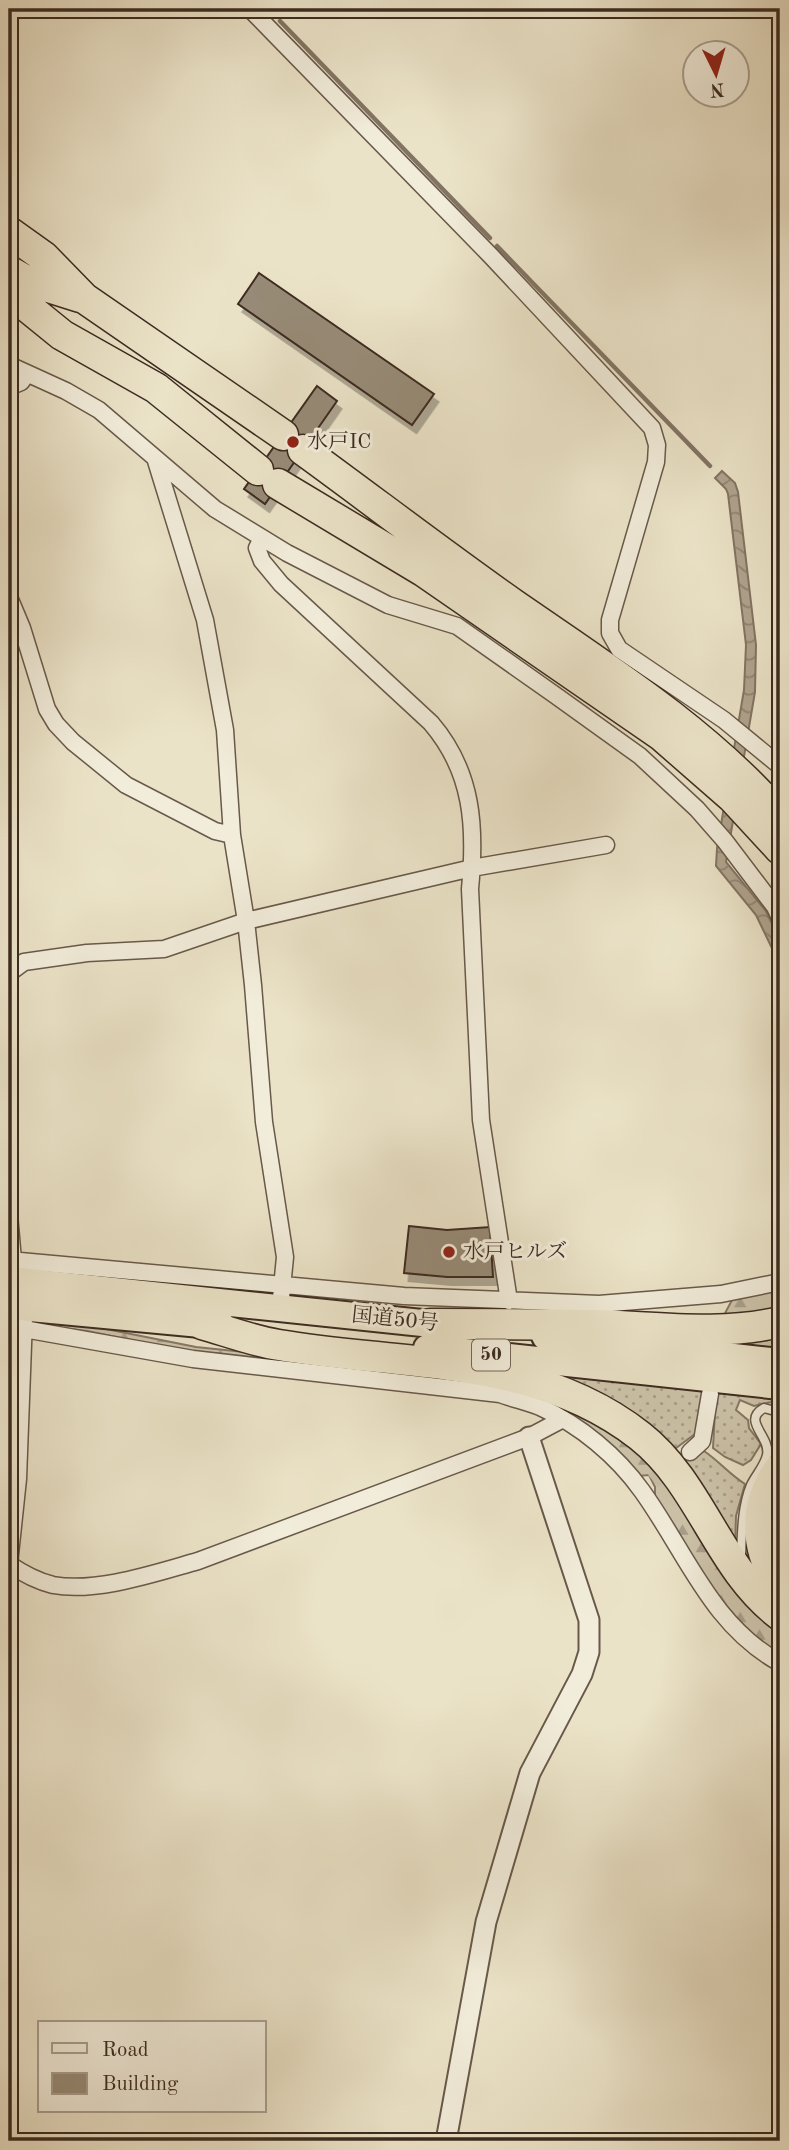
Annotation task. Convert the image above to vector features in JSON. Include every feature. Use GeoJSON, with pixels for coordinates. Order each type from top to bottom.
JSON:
{"type":"FeatureCollection","features":[{"type":"Feature","properties":{"kind":"highway"},"geometry":{"type":"LineString","coordinates":[[9,232],[44,257],[84,298],[293,442],[438,551],[671,714],[719,754],[779,840]]}},
{"type":"Feature","properties":{"kind":"highway"},"geometry":{"type":"LineString","coordinates":[[9,271],[23,279],[84,298]]}},
{"type":"Feature","properties":{"kind":"highway"},"geometry":{"type":"LineString","coordinates":[[9,292],[62,335],[156,388],[268,477],[423,571],[662,736],[779,840]]}},
{"type":"Feature","properties":{"kind":"highway"},"geometry":{"type":"LineString","coordinates":[[9,319],[62,335]]}},
{"type":"Feature","properties":{"kind":"highway","name":"国道50号"},"geometry":{"type":"LineString","coordinates":[[15,1289],[281,1296],[430,1324],[780,1362]]}},
{"type":"Feature","properties":{"kind":"highway","name":"国道50号"},"geometry":{"type":"LineString","coordinates":[[15,1289],[202,1324],[780,1385]]}},
{"type":"Feature","properties":{"kind":"highway"},"geometry":{"type":"LineString","coordinates":[[430,1324],[596,1325],[687,1329],[747,1327],[780,1322]]}},
{"type":"Feature","properties":{"kind":"highway"},"geometry":{"type":"LineString","coordinates":[[202,1324],[277,1345],[497,1372],[531,1380],[602,1410],[641,1436],[675,1472],[741,1573],[766,1604],[780,1615]]}},
{"type":"Feature","properties":{"kind":"highway"},"geometry":{"type":"LineString","coordinates":[[780,1468],[766,1494],[760,1527],[763,1554],[780,1586]]}},
{"type":"Feature","properties":{"kind":"street"},"geometry":{"type":"LineString","coordinates":[[250,9],[490,255],[652,428],[657,445],[656,462],[610,620],[610,633],[620,649],[724,720],[780,766]]}},
{"type":"Feature","properties":{"kind":"street"},"geometry":{"type":"LineString","coordinates":[[9,365],[66,391],[99,410],[215,509],[287,553],[388,605],[457,626],[640,756],[697,809],[725,841],[775,907],[780,918]]}},
{"type":"Feature","properties":{"kind":"street"},"geometry":{"type":"LineString","coordinates":[[9,387],[21,383],[27,374]]}},
{"type":"Feature","properties":{"kind":"street"},"geometry":{"type":"LineString","coordinates":[[156,461],[205,620],[225,730],[232,835],[246,921],[264,1122],[285,1257],[281,1296],[404,1296],[599,1304],[720,1300],[780,1282]]}},
{"type":"Feature","properties":{"kind":"street"},"geometry":{"type":"LineString","coordinates":[[262,538],[257,548],[262,561],[281,584],[431,723],[443,737],[454,758],[471,811],[474,856],[470,889],[481,1120],[509,1301]]}},
{"type":"Feature","properties":{"kind":"street"},"geometry":{"type":"LineString","coordinates":[[9,597],[22,628],[47,709],[56,724],[73,742],[126,785],[215,831],[232,835]]}},
{"type":"Feature","properties":{"kind":"street"},"geometry":{"type":"LineString","coordinates":[[9,973],[24,962],[87,953],[164,949],[246,921],[472,867],[606,845]]}},
{"type":"Feature","properties":{"kind":"street"},"geometry":{"type":"LineString","coordinates":[[9,1215],[15,1289],[18,1479],[9,1564],[34,1578],[72,1587],[148,1575],[198,1561],[529,1437],[563,1419]]}},
{"type":"Feature","properties":{"kind":"street"},"geometry":{"type":"LineString","coordinates":[[15,1289],[193,1359],[500,1394],[539,1407],[563,1419],[604,1448],[648,1486],[720,1614],[744,1638],[780,1663]]}},
{"type":"Feature","properties":{"kind":"street"},"geometry":{"type":"LineString","coordinates":[[690,1452],[702,1441],[710,1394]]}},
{"type":"Feature","properties":{"kind":"street"},"geometry":{"type":"LineString","coordinates":[[446,2141],[486,1922],[526,1785],[582,1674],[589,1652],[589,1620],[529,1437]]}},
{"type":"Feature","properties":{"kind":"lane"},"geometry":{"type":"LineString","coordinates":[[741,1573],[742,1524],[747,1499],[767,1451],[765,1437],[755,1424],[754,1418],[756,1413],[764,1408],[775,1411],[778,1416],[780,1452]]}},
{"type":"Feature","properties":{"kind":"green space"},"geometry":{"type":"Polygon","coordinates":[[[780,1289],[780,1310],[723,1317],[732,1300],[780,1289]]]}},
{"type":"Feature","properties":{"kind":"green space"},"geometry":{"type":"Polygon","coordinates":[[[40,1320],[86,1325],[196,1347],[413,1370],[558,1399],[638,1446],[780,1624],[780,1653],[762,1643],[745,1627],[710,1585],[655,1497],[655,1487],[649,1475],[638,1476],[591,1428],[463,1382],[200,1354],[87,1331],[39,1325],[40,1320]]]}},
{"type":"Feature","properties":{"kind":"green space"},"geometry":{"type":"Polygon","coordinates":[[[780,1332],[780,1349],[726,1338],[780,1332]]]}},
{"type":"Feature","properties":{"kind":"green space"},"geometry":{"type":"Polygon","coordinates":[[[536,1372],[703,1391],[699,1431],[672,1451],[536,1372]]]}},
{"type":"Feature","properties":{"kind":"green space"},"geometry":{"type":"Polygon","coordinates":[[[716,1393],[780,1398],[780,1409],[771,1402],[754,1406],[740,1400],[736,1410],[748,1420],[749,1428],[761,1444],[751,1460],[743,1465],[713,1448],[716,1393]]]}},
{"type":"Feature","properties":{"kind":"green space"},"geometry":{"type":"Polygon","coordinates":[[[704,1451],[745,1484],[736,1516],[735,1547],[681,1463],[704,1451]]]}},
{"type":"Feature","properties":{"kind":"green space"},"geometry":{"type":"Polygon","coordinates":[[[780,1498],[780,1563],[772,1512],[780,1498]]]}},
{"type":"Feature","properties":{"kind":"water"},"geometry":{"type":"Polygon","coordinates":[[[722,471],[735,483],[738,492],[756,645],[755,692],[726,862],[766,911],[780,941],[780,965],[756,915],[716,866],[744,690],[746,645],[728,494],[715,478],[722,471]]]}},
{"type":"Feature","properties":{"kind":"building"},"geometry":{"type":"Polygon","coordinates":[[[259,273],[434,394],[412,425],[238,304],[259,273]]]}},
{"type":"Feature","properties":{"kind":"building","name":"水戸IC"},"geometry":{"type":"Polygon","coordinates":[[[317,386],[337,401],[265,504],[244,489],[317,386]]]}},
{"type":"Feature","properties":{"kind":"building","name":"水戸ヒルズ"},"geometry":{"type":"Polygon","coordinates":[[[409,1226],[447,1230],[490,1227],[493,1277],[404,1273],[409,1226]]]}},
{"type":"Feature","properties":{"kind":"waterway"},"geometry":{"type":"LineString","coordinates":[[268,9],[272,12]]}},
{"type":"Feature","properties":{"kind":"waterway"},"geometry":{"type":"LineString","coordinates":[[280,21],[490,238]]}},
{"type":"Feature","properties":{"kind":"waterway"},"geometry":{"type":"LineString","coordinates":[[497,246],[710,466]]}},
{"type":"Feature","properties":{"kind":"tunnel"},"geometry":{"type":"LineString","coordinates":[[653,1481],[674,1464]]}},
{"type":"Feature","properties":{"kind":"place","name":"水戸IC"},"geometry":{"type":"Point","coordinates":[293,442]}},
{"type":"Feature","properties":{"kind":"place","name":"水戸ヒルズ"},"geometry":{"type":"Point","coordinates":[449,1252]}}]}
